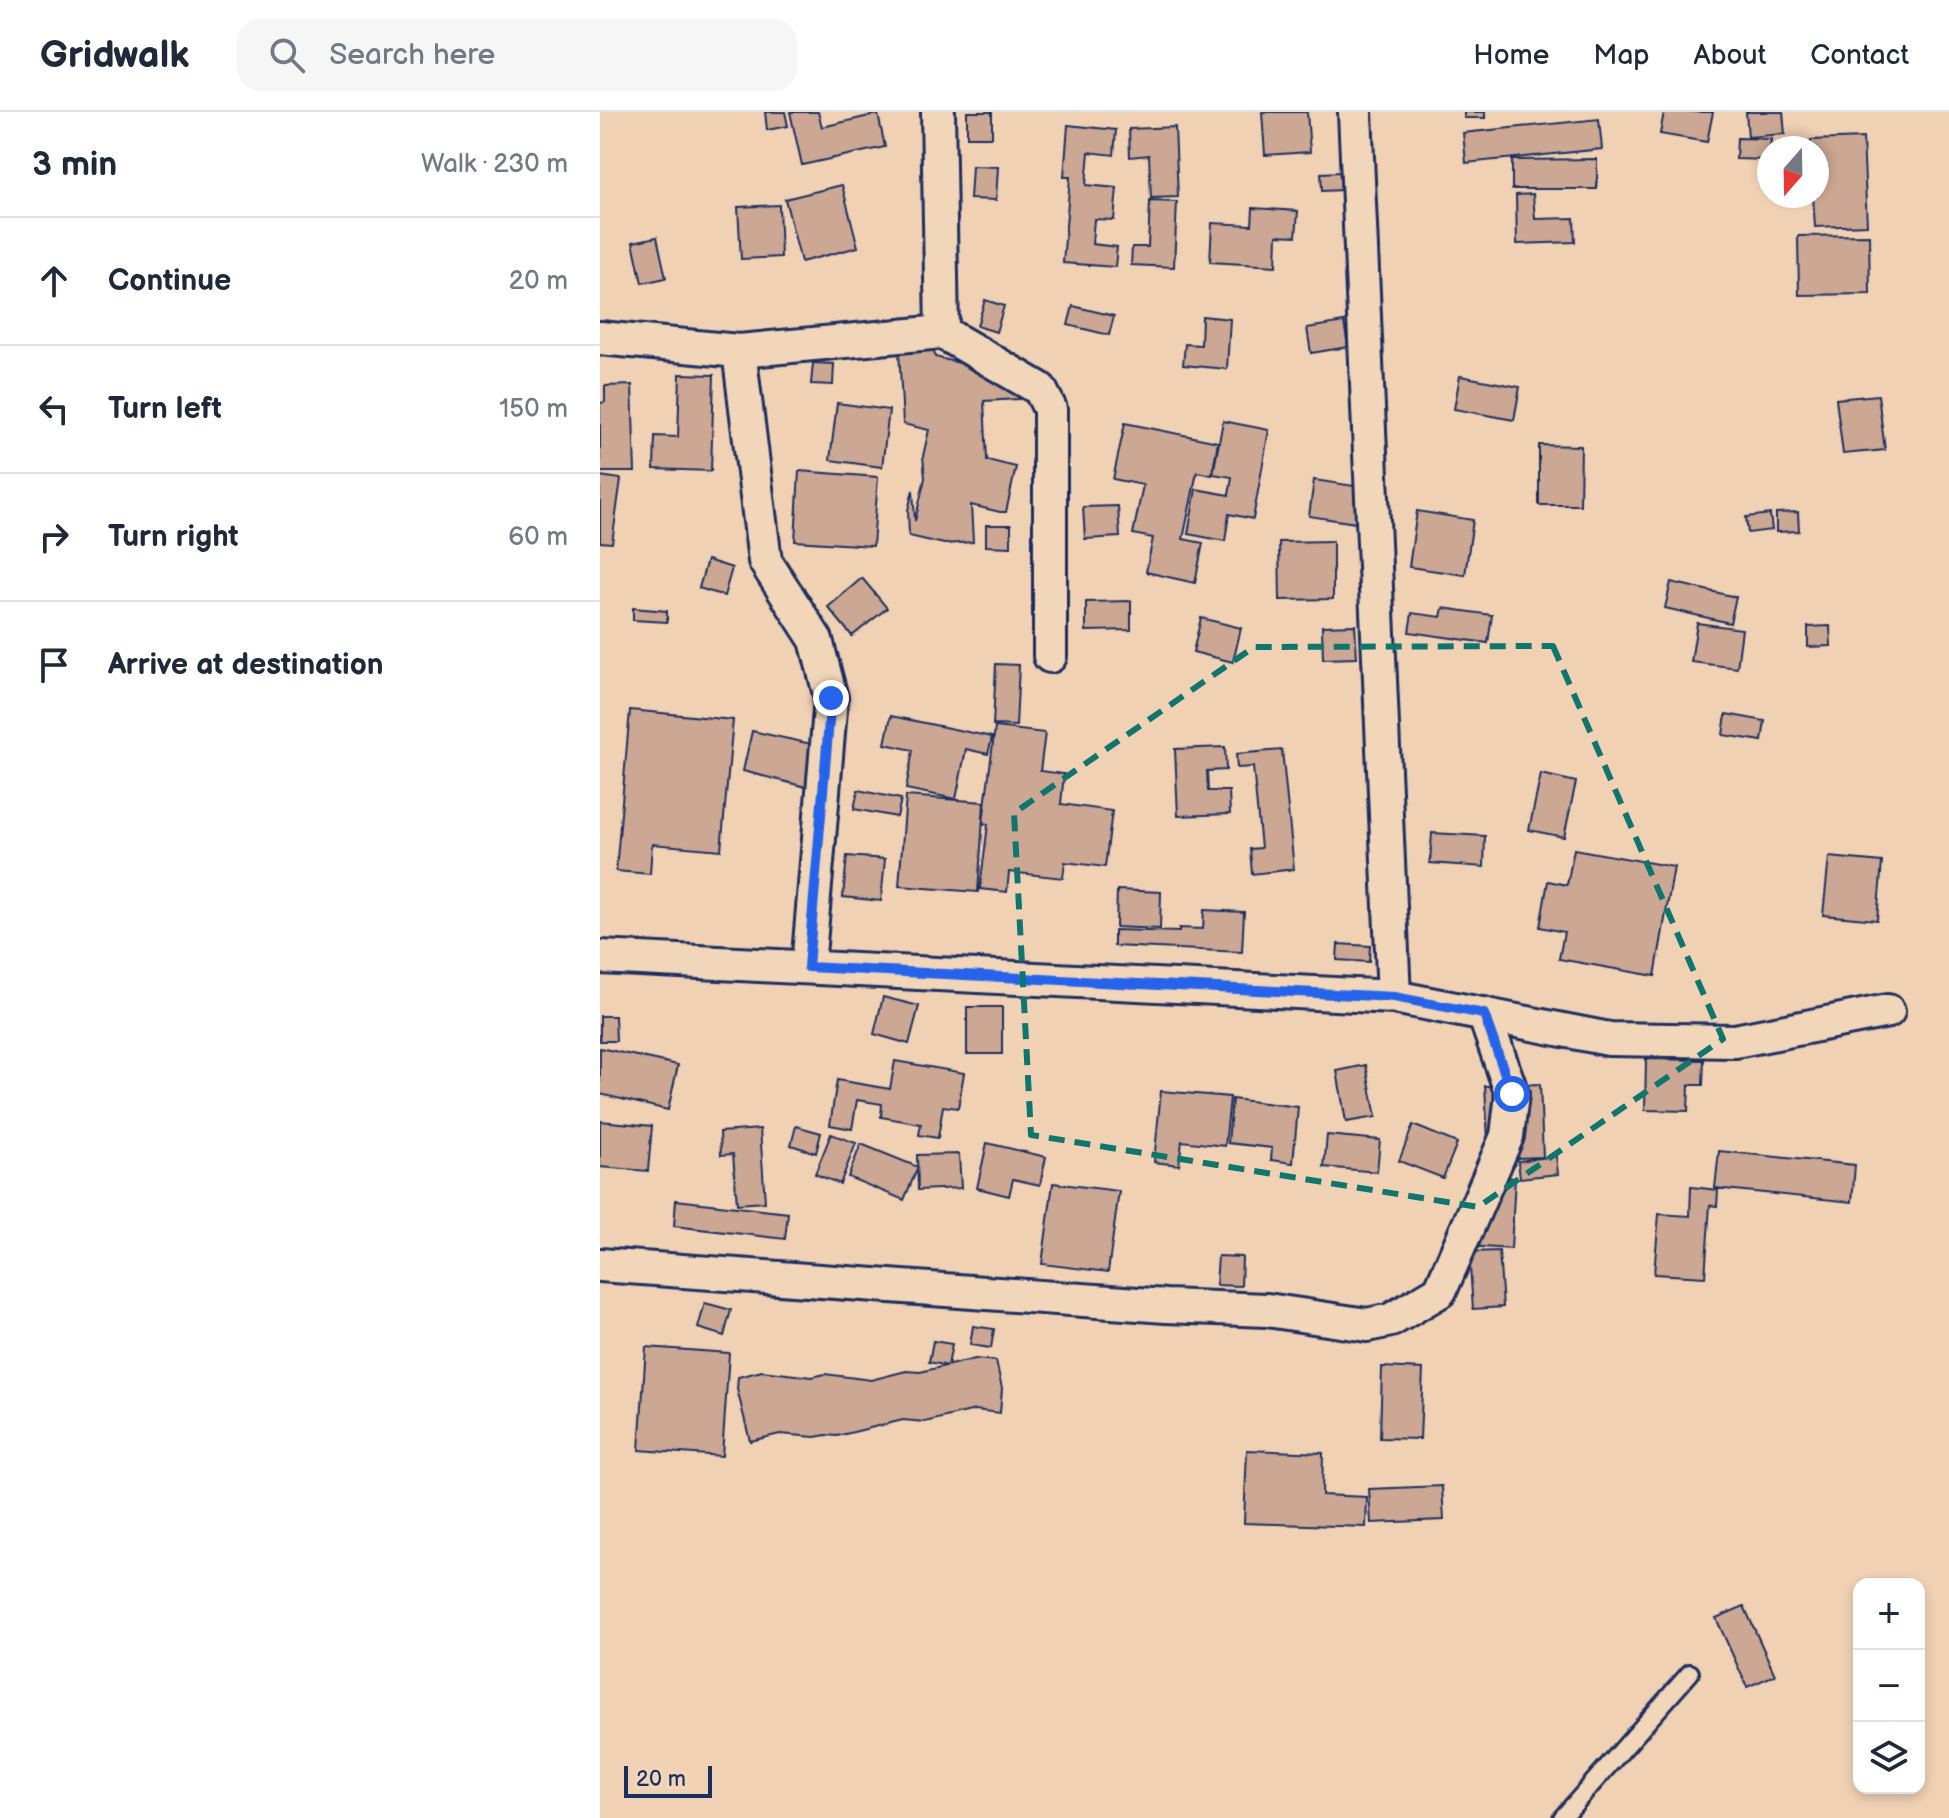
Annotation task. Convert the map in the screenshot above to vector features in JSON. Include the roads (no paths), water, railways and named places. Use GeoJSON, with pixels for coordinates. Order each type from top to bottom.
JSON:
{"type":"FeatureCollection","features":[{"type":"Feature","properties":{"kind":"street"},"geometry":{"type":"LineString","coordinates":[[938,112],[942,332]]}},
{"type":"Feature","properties":{"kind":"street"},"geometry":{"type":"LineString","coordinates":[[1355,112],[1394,997]]}},
{"type":"Feature","properties":{"kind":"street"},"geometry":{"type":"LineString","coordinates":[[600,338],[739,351],[942,332],[1040,389],[1050,409],[1050,656]]}},
{"type":"Feature","properties":{"kind":"street"},"geometry":{"type":"LineString","coordinates":[[739,351],[765,561],[816,640],[831,698],[808,967]]}},
{"type":"Feature","properties":{"kind":"street"},"geometry":{"type":"LineString","coordinates":[[600,957],[1394,997],[1609,1039],[1735,1041],[1888,1011]]}},
{"type":"Feature","properties":{"kind":"street"},"geometry":{"type":"LineString","coordinates":[[600,1265],[1166,1306],[1267,1310],[1367,1325],[1391,1320],[1440,1291],[1507,1136],[1512,1094],[1484,1014]]}},
{"type":"Feature","properties":{"kind":"lane"},"geometry":{"type":"LineString","coordinates":[[1562,1818],[1690,1673]]}}]}
